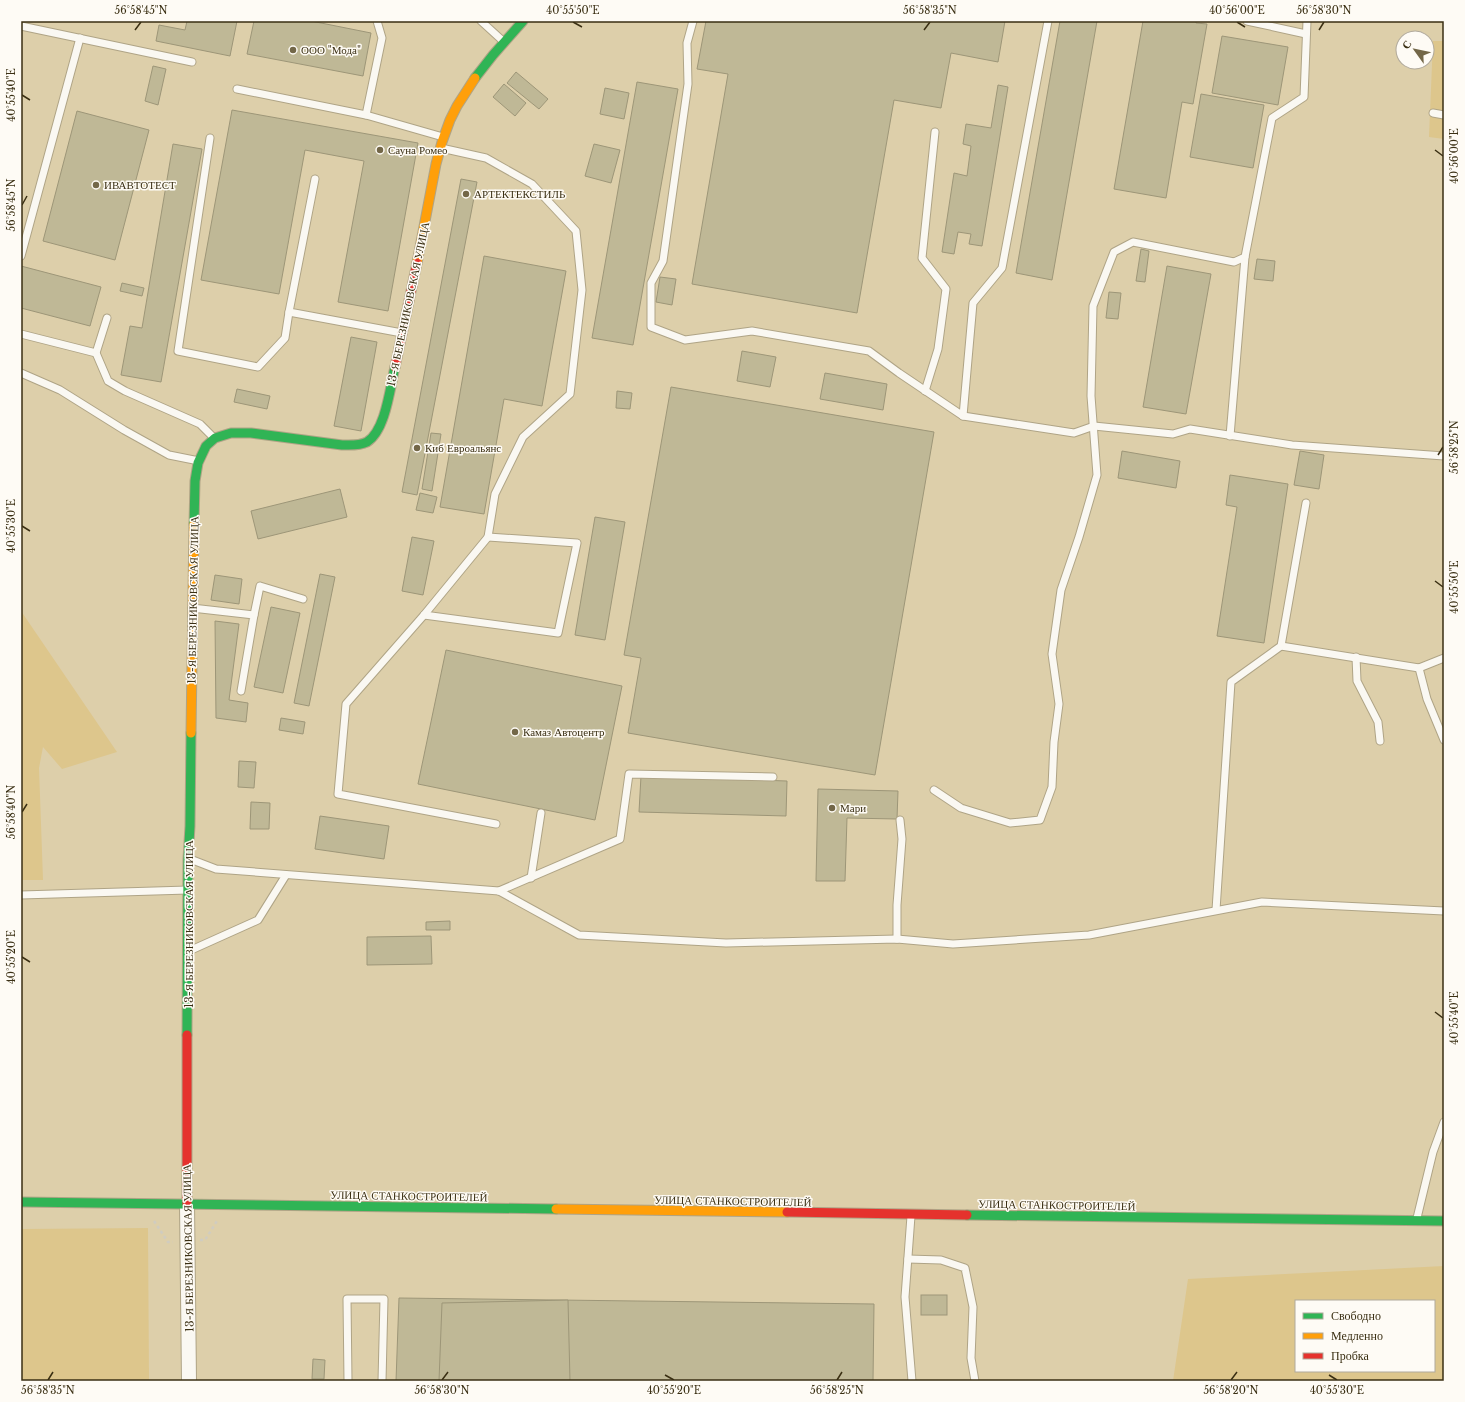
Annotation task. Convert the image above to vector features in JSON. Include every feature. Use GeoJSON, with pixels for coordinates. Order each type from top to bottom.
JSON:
{"type":"FeatureCollection","features":[{"type":"Feature","properties":{"kind":"main road","name":"13-Я БЕРЕЗНИКОВСКАЯ УЛИЦА"},"geometry":{"type":"LineString","coordinates":[[186,1204],[189,951],[188,859],[190,826],[192,608],[195,481],[199,461],[204,449],[215,438],[224,434],[249,433],[342,445],[366,442],[376,432],[382,417],[404,333],[436,164],[443,137],[451,119],[472,83],[523,21]]}},
{"type":"Feature","properties":{"kind":"main road","name":"УЛИЦА СТАНКОСТРОИТЕЛЕЙ"},"geometry":{"type":"LineString","coordinates":[[21,1202],[1444,1221]]}},
{"type":"Feature","properties":{"kind":"street","name":"13-Я БЕРЕЗНИКОВСКАЯ УЛИЦА"},"geometry":{"type":"LineString","coordinates":[[186,1204],[189,1381]]}},
{"type":"Feature","properties":{"kind":"lane"},"geometry":{"type":"LineString","coordinates":[[366,115],[382,38],[377,21]]}},
{"type":"Feature","properties":{"kind":"lane"},"geometry":{"type":"LineString","coordinates":[[481,21],[505,42]]}},
{"type":"Feature","properties":{"kind":"lane"},"geometry":{"type":"LineString","coordinates":[[693,21],[687,43],[688,84],[663,261],[651,283],[651,327],[685,340],[752,331],[870,351],[925,391],[963,416],[1074,434],[1094,426],[1173,434],[1190,429],[1292,445],[1444,456]]}},
{"type":"Feature","properties":{"kind":"lane"},"geometry":{"type":"LineString","coordinates":[[963,416],[973,304],[1002,268],[1048,21]]}},
{"type":"Feature","properties":{"kind":"lane"},"geometry":{"type":"LineString","coordinates":[[1247,21],[1306,34]]}},
{"type":"Feature","properties":{"kind":"lane"},"geometry":{"type":"LineString","coordinates":[[1230,436],[1245,258],[1272,118],[1304,97],[1307,21]]}},
{"type":"Feature","properties":{"kind":"lane"},"geometry":{"type":"LineString","coordinates":[[21,26],[192,62]]}},
{"type":"Feature","properties":{"kind":"lane"},"geometry":{"type":"LineString","coordinates":[[21,256],[80,38]]}},
{"type":"Feature","properties":{"kind":"lane"},"geometry":{"type":"LineString","coordinates":[[237,89],[366,115],[443,137]]}},
{"type":"Feature","properties":{"kind":"lane"},"geometry":{"type":"LineString","coordinates":[[1433,113],[1444,116]]}},
{"type":"Feature","properties":{"kind":"lane"},"geometry":{"type":"LineString","coordinates":[[925,391],[938,349],[946,289],[922,258],[935,132]]}},
{"type":"Feature","properties":{"kind":"lane"},"geometry":{"type":"LineString","coordinates":[[210,138],[178,351],[258,367],[285,338],[315,179]]}},
{"type":"Feature","properties":{"kind":"lane"},"geometry":{"type":"LineString","coordinates":[[440,148],[486,158],[532,184],[576,231],[582,290],[570,394],[523,437],[495,494],[488,537],[424,615],[346,704],[338,794],[496,824]]}},
{"type":"Feature","properties":{"kind":"lane"},"geometry":{"type":"LineString","coordinates":[[934,790],[961,808],[1010,823],[1040,820],[1052,787],[1054,742],[1059,704],[1052,654],[1061,590],[1080,537],[1097,475],[1091,396],[1093,306],[1114,252],[1133,242],[1234,262],[1245,258]]}},
{"type":"Feature","properties":{"kind":"lane"},"geometry":{"type":"LineString","coordinates":[[289,312],[404,333]]}},
{"type":"Feature","properties":{"kind":"lane"},"geometry":{"type":"LineString","coordinates":[[107,318],[96,353],[108,380],[125,391],[200,424],[215,438]]}},
{"type":"Feature","properties":{"kind":"lane"},"geometry":{"type":"LineString","coordinates":[[21,334],[96,353]]}},
{"type":"Feature","properties":{"kind":"lane"},"geometry":{"type":"LineString","coordinates":[[21,373],[60,390],[124,430],[169,455],[199,461]]}},
{"type":"Feature","properties":{"kind":"lane"},"geometry":{"type":"LineString","coordinates":[[1216,910],[1231,682],[1281,646],[1306,503]]}},
{"type":"Feature","properties":{"kind":"lane"},"geometry":{"type":"LineString","coordinates":[[424,615],[558,632],[577,543],[488,537]]}},
{"type":"Feature","properties":{"kind":"lane"},"geometry":{"type":"LineString","coordinates":[[242,691],[260,586],[303,599]]}},
{"type":"Feature","properties":{"kind":"lane"},"geometry":{"type":"LineString","coordinates":[[192,608],[254,615]]}},
{"type":"Feature","properties":{"kind":"lane"},"geometry":{"type":"LineString","coordinates":[[1281,646],[1419,668],[1444,658]]}},
{"type":"Feature","properties":{"kind":"lane"},"geometry":{"type":"LineString","coordinates":[[1356,658],[1357,681],[1378,722],[1380,741]]}},
{"type":"Feature","properties":{"kind":"lane"},"geometry":{"type":"LineString","coordinates":[[1419,668],[1427,699],[1444,740]]}},
{"type":"Feature","properties":{"kind":"lane"},"geometry":{"type":"LineString","coordinates":[[499,891],[620,839],[629,774],[773,777]]}},
{"type":"Feature","properties":{"kind":"lane"},"geometry":{"type":"LineString","coordinates":[[531,878],[541,813]]}},
{"type":"Feature","properties":{"kind":"lane"},"geometry":{"type":"LineString","coordinates":[[897,939],[897,905],[902,839],[900,820]]}},
{"type":"Feature","properties":{"kind":"lane"},"geometry":{"type":"LineString","coordinates":[[188,859],[216,870],[499,891],[579,934],[726,943],[897,939],[953,944],[1089,935],[1262,902],[1444,911]]}},
{"type":"Feature","properties":{"kind":"lane"},"geometry":{"type":"LineString","coordinates":[[189,951],[258,920],[286,874]]}},
{"type":"Feature","properties":{"kind":"lane"},"geometry":{"type":"LineString","coordinates":[[21,895],[188,890]]}},
{"type":"Feature","properties":{"kind":"lane"},"geometry":{"type":"LineString","coordinates":[[1416,1221],[1433,1152],[1444,1122]]}},
{"type":"Feature","properties":{"kind":"lane"},"geometry":{"type":"LineString","coordinates":[[911,1215],[905,1297],[912,1381]]}},
{"type":"Feature","properties":{"kind":"lane"},"geometry":{"type":"LineString","coordinates":[[908,1259],[941,1260],[965,1268],[973,1307],[971,1358],[975,1381]]}},
{"type":"Feature","properties":{"kind":"lane"},"geometry":{"type":"LineString","coordinates":[[348,1381],[347,1299],[384,1299],[382,1381]]}},
{"type":"Feature","properties":{"kind":"shaded area"},"geometry":{"type":"Polygon","coordinates":[[[1435,41],[1444,41],[1444,139],[1429,137],[1432,70],[1435,70],[1435,41]]]}},
{"type":"Feature","properties":{"kind":"shaded area"},"geometry":{"type":"Polygon","coordinates":[[[21,611],[117,752],[62,769],[43,747],[39,768],[43,880],[21,880],[21,611]]]}},
{"type":"Feature","properties":{"kind":"shaded area"},"geometry":{"type":"Polygon","coordinates":[[[148,1228],[149,1381],[21,1381],[21,1229],[148,1228]]]}},
{"type":"Feature","properties":{"kind":"shaded area"},"geometry":{"type":"Polygon","coordinates":[[[1444,1266],[1444,1381],[1173,1381],[1188,1279],[1444,1266]]]}},
{"type":"Feature","properties":{"kind":"building"},"geometry":{"type":"Polygon","coordinates":[[[187,21],[237,21],[230,56],[156,41],[159,25],[185,30],[187,21]]]}},
{"type":"Feature","properties":{"kind":"building"},"geometry":{"type":"Polygon","coordinates":[[[254,21],[311,21],[371,33],[363,76],[247,54],[254,21]]]}},
{"type":"Feature","properties":{"kind":"building"},"geometry":{"type":"Polygon","coordinates":[[[706,21],[1005,21],[998,62],[951,53],[941,108],[894,100],[857,313],[692,284],[728,74],[697,69],[706,21]]]}},
{"type":"Feature","properties":{"kind":"building"},"geometry":{"type":"Polygon","coordinates":[[[1060,21],[1097,21],[1052,280],[1016,273],[1060,21]]]}},
{"type":"Feature","properties":{"kind":"building"},"geometry":{"type":"Polygon","coordinates":[[[1143,21],[1196,21],[1196,23],[1207,24],[1193,104],[1182,102],[1166,198],[1114,189],[1143,21]]]}},
{"type":"Feature","properties":{"kind":"building"},"geometry":{"type":"Polygon","coordinates":[[[1222,36],[1288,47],[1278,105],[1212,93],[1222,36]]]}},
{"type":"Feature","properties":{"kind":"building"},"geometry":{"type":"Polygon","coordinates":[[[153,66],[166,69],[158,105],[145,101],[153,66]]]}},
{"type":"Feature","properties":{"kind":"building"},"geometry":{"type":"Polygon","coordinates":[[[516,72],[548,99],[539,109],[507,83],[516,72]]]}},
{"type":"Feature","properties":{"kind":"building"},"geometry":{"type":"Polygon","coordinates":[[[637,82],[678,89],[633,345],[592,338],[637,82]]]}},
{"type":"Feature","properties":{"kind":"building"},"geometry":{"type":"Polygon","coordinates":[[[504,84],[526,103],[515,116],[493,97],[504,84]]]}},
{"type":"Feature","properties":{"kind":"building"},"geometry":{"type":"Polygon","coordinates":[[[998,85],[1008,87],[982,246],[969,244],[971,234],[958,232],[954,254],[942,252],[954,173],[967,176],[971,146],[963,144],[966,124],[991,128],[998,85]]]}},
{"type":"Feature","properties":{"kind":"building"},"geometry":{"type":"Polygon","coordinates":[[[605,88],[629,93],[624,119],[600,114],[605,88]]]}},
{"type":"Feature","properties":{"kind":"building"},"geometry":{"type":"Polygon","coordinates":[[[1201,94],[1264,105],[1253,168],[1190,157],[1201,94]]]}},
{"type":"Feature","properties":{"kind":"building"},"geometry":{"type":"Polygon","coordinates":[[[232,110],[418,143],[388,311],[338,302],[364,161],[305,150],[279,294],[201,280],[232,110]]]}},
{"type":"Feature","properties":{"kind":"building","name":"ИВАВТОТЕСТ"},"geometry":{"type":"Polygon","coordinates":[[[77,111],[149,130],[115,260],[43,241],[77,111]]]}},
{"type":"Feature","properties":{"kind":"building"},"geometry":{"type":"Polygon","coordinates":[[[173,144],[202,149],[161,382],[121,375],[130,326],[142,328],[173,144]]]}},
{"type":"Feature","properties":{"kind":"building"},"geometry":{"type":"Polygon","coordinates":[[[594,144],[620,150],[611,183],[585,176],[594,144]]]}},
{"type":"Feature","properties":{"kind":"building"},"geometry":{"type":"Polygon","coordinates":[[[461,179],[477,182],[417,495],[402,492],[461,179]]]}},
{"type":"Feature","properties":{"kind":"building"},"geometry":{"type":"Polygon","coordinates":[[[1141,249],[1149,251],[1145,282],[1136,281],[1141,249]]]}},
{"type":"Feature","properties":{"kind":"building"},"geometry":{"type":"Polygon","coordinates":[[[484,256],[566,271],[542,406],[504,399],[484,514],[440,507],[484,256]]]}},
{"type":"Feature","properties":{"kind":"building"},"geometry":{"type":"Polygon","coordinates":[[[1257,259],[1275,261],[1273,281],[1254,279],[1257,259]]]}},
{"type":"Feature","properties":{"kind":"building"},"geometry":{"type":"Polygon","coordinates":[[[21,266],[101,287],[90,326],[21,308],[21,266]]]}},
{"type":"Feature","properties":{"kind":"building"},"geometry":{"type":"Polygon","coordinates":[[[1167,266],[1211,274],[1186,414],[1143,407],[1167,266]]]}},
{"type":"Feature","properties":{"kind":"building"},"geometry":{"type":"Polygon","coordinates":[[[660,277],[676,279],[672,305],[656,302],[660,277]]]}},
{"type":"Feature","properties":{"kind":"building"},"geometry":{"type":"Polygon","coordinates":[[[122,283],[144,288],[142,296],[120,291],[122,283]]]}},
{"type":"Feature","properties":{"kind":"building"},"geometry":{"type":"Polygon","coordinates":[[[1109,292],[1121,293],[1118,319],[1106,318],[1109,292]]]}},
{"type":"Feature","properties":{"kind":"building"},"geometry":{"type":"Polygon","coordinates":[[[351,337],[377,342],[361,431],[334,426],[351,337]]]}},
{"type":"Feature","properties":{"kind":"building"},"geometry":{"type":"Polygon","coordinates":[[[742,351],[776,357],[770,387],[737,381],[742,351]]]}},
{"type":"Feature","properties":{"kind":"building"},"geometry":{"type":"Polygon","coordinates":[[[825,373],[887,384],[883,410],[820,399],[825,373]]]}},
{"type":"Feature","properties":{"kind":"building"},"geometry":{"type":"Polygon","coordinates":[[[671,387],[934,432],[875,775],[628,733],[641,658],[624,655],[671,387]]]}},
{"type":"Feature","properties":{"kind":"building"},"geometry":{"type":"Polygon","coordinates":[[[237,389],[270,396],[267,409],[234,402],[237,389]]]}},
{"type":"Feature","properties":{"kind":"building"},"geometry":{"type":"Polygon","coordinates":[[[617,391],[632,393],[630,409],[616,408],[617,391]]]}},
{"type":"Feature","properties":{"kind":"building"},"geometry":{"type":"Polygon","coordinates":[[[431,433],[441,434],[432,491],[422,489],[431,433]]]}},
{"type":"Feature","properties":{"kind":"building"},"geometry":{"type":"Polygon","coordinates":[[[1122,451],[1180,461],[1176,488],[1118,478],[1122,451]]]}},
{"type":"Feature","properties":{"kind":"building"},"geometry":{"type":"Polygon","coordinates":[[[1300,451],[1324,455],[1319,489],[1294,485],[1300,451]]]}},
{"type":"Feature","properties":{"kind":"building"},"geometry":{"type":"Polygon","coordinates":[[[1230,475],[1288,484],[1264,643],[1217,636],[1237,507],[1226,505],[1230,475]]]}},
{"type":"Feature","properties":{"kind":"building"},"geometry":{"type":"Polygon","coordinates":[[[340,489],[347,517],[258,539],[251,511],[340,489]]]}},
{"type":"Feature","properties":{"kind":"building"},"geometry":{"type":"Polygon","coordinates":[[[420,493],[437,497],[433,513],[416,510],[420,493]]]}},
{"type":"Feature","properties":{"kind":"building"},"geometry":{"type":"Polygon","coordinates":[[[595,517],[625,522],[605,640],[575,635],[595,517]]]}},
{"type":"Feature","properties":{"kind":"building"},"geometry":{"type":"Polygon","coordinates":[[[412,537],[434,541],[423,595],[402,591],[412,537]]]}},
{"type":"Feature","properties":{"kind":"building"},"geometry":{"type":"Polygon","coordinates":[[[320,574],[335,577],[309,706],[294,703],[320,574]]]}},
{"type":"Feature","properties":{"kind":"building"},"geometry":{"type":"Polygon","coordinates":[[[215,575],[242,579],[239,604],[211,600],[215,575]]]}},
{"type":"Feature","properties":{"kind":"building"},"geometry":{"type":"Polygon","coordinates":[[[271,607],[300,613],[283,693],[254,687],[271,607]]]}},
{"type":"Feature","properties":{"kind":"building"},"geometry":{"type":"Polygon","coordinates":[[[215,621],[239,624],[229,700],[248,703],[246,722],[216,718],[215,621]]]}},
{"type":"Feature","properties":{"kind":"building"},"geometry":{"type":"Polygon","coordinates":[[[446,650],[622,686],[595,820],[418,784],[446,650]]]}},
{"type":"Feature","properties":{"kind":"building"},"geometry":{"type":"Polygon","coordinates":[[[281,718],[305,722],[303,734],[279,730],[281,718]]]}},
{"type":"Feature","properties":{"kind":"building"},"geometry":{"type":"Polygon","coordinates":[[[239,761],[256,762],[254,788],[238,787],[239,761]]]}},
{"type":"Feature","properties":{"kind":"building"},"geometry":{"type":"Polygon","coordinates":[[[641,776],[787,781],[786,816],[639,812],[641,776]]]}},
{"type":"Feature","properties":{"kind":"building"},"geometry":{"type":"Polygon","coordinates":[[[818,789],[898,791],[897,819],[847,818],[845,881],[816,881],[818,789]]]}},
{"type":"Feature","properties":{"kind":"building"},"geometry":{"type":"Polygon","coordinates":[[[251,802],[270,803],[269,829],[250,829],[251,802]]]}},
{"type":"Feature","properties":{"kind":"building"},"geometry":{"type":"Polygon","coordinates":[[[320,816],[389,826],[384,859],[315,849],[320,816]]]}},
{"type":"Feature","properties":{"kind":"building"},"geometry":{"type":"Polygon","coordinates":[[[450,921],[450,930],[426,930],[426,922],[450,921]]]}},
{"type":"Feature","properties":{"kind":"building"},"geometry":{"type":"Polygon","coordinates":[[[431,936],[432,964],[367,965],[367,937],[431,936]]]}},
{"type":"Feature","properties":{"kind":"building"},"geometry":{"type":"Polygon","coordinates":[[[921,1295],[947,1295],[947,1315],[921,1315],[921,1295]]]}},
{"type":"Feature","properties":{"kind":"building"},"geometry":{"type":"Polygon","coordinates":[[[399,1298],[874,1304],[873,1381],[396,1381],[399,1298]]]}},
{"type":"Feature","properties":{"kind":"building"},"geometry":{"type":"Polygon","coordinates":[[[568,1300],[570,1381],[439,1381],[442,1303],[568,1300]]]}},
{"type":"Feature","properties":{"kind":"building"},"geometry":{"type":"Polygon","coordinates":[[[313,1359],[325,1360],[324,1379],[312,1379],[313,1359]]]}},
{"type":"Feature","properties":{"kind":"traffic: fast"},"geometry":{"type":"LineString","coordinates":[[475,78],[523,21]]}},
{"type":"Feature","properties":{"kind":"traffic: fast"},"geometry":{"type":"LineString","coordinates":[[194,524],[195,481],[198,463],[206,446],[215,438],[231,433],[251,433],[342,445],[354,445],[367,442],[379,428],[383,418],[395,367]]}},
{"type":"Feature","properties":{"kind":"traffic: fast"},"geometry":{"type":"LineString","coordinates":[[187,1035],[188,859],[190,826],[191,733]]}},
{"type":"Feature","properties":{"kind":"traffic: fast"},"geometry":{"type":"LineString","coordinates":[[21,1202],[556,1209]]}},
{"type":"Feature","properties":{"kind":"traffic: fast"},"geometry":{"type":"LineString","coordinates":[[967,1215],[1444,1221]]}},
{"type":"Feature","properties":{"kind":"traffic: slow"},"geometry":{"type":"LineString","coordinates":[[417,263],[436,164],[442,142],[457,106],[475,78]]}},
{"type":"Feature","properties":{"kind":"traffic: slow"},"geometry":{"type":"LineString","coordinates":[[191,733],[194,524]]}},
{"type":"Feature","properties":{"kind":"traffic: slow"},"geometry":{"type":"LineString","coordinates":[[556,1209],[787,1212]]}},
{"type":"Feature","properties":{"kind":"traffic: jam"},"geometry":{"type":"LineString","coordinates":[[395,367],[417,263]]}},
{"type":"Feature","properties":{"kind":"traffic: jam"},"geometry":{"type":"LineString","coordinates":[[187,1035],[187,1204]]}},
{"type":"Feature","properties":{"kind":"traffic: jam"},"geometry":{"type":"LineString","coordinates":[[787,1212],[967,1215]]}},
{"type":"Feature","properties":{"kind":"place","name":"ООО \"Мода\""},"geometry":{"type":"Point","coordinates":[293,50]}},
{"type":"Feature","properties":{"kind":"place","name":"Сауна Ромео"},"geometry":{"type":"Point","coordinates":[380,150]}},
{"type":"Feature","properties":{"kind":"place","name":"ИВАВТОТЕСТ"},"geometry":{"type":"Point","coordinates":[96,185]}},
{"type":"Feature","properties":{"kind":"place","name":"АРТЕКТЕКСТИЛЬ"},"geometry":{"type":"Point","coordinates":[466,194]}},
{"type":"Feature","properties":{"kind":"place","name":"Киб Евроальянс"},"geometry":{"type":"Point","coordinates":[417,448]}},
{"type":"Feature","properties":{"kind":"place","name":"Камаз Автоцентр"},"geometry":{"type":"Point","coordinates":[515,732]}},
{"type":"Feature","properties":{"kind":"place","name":"Мари"},"geometry":{"type":"Point","coordinates":[832,808]}}]}
